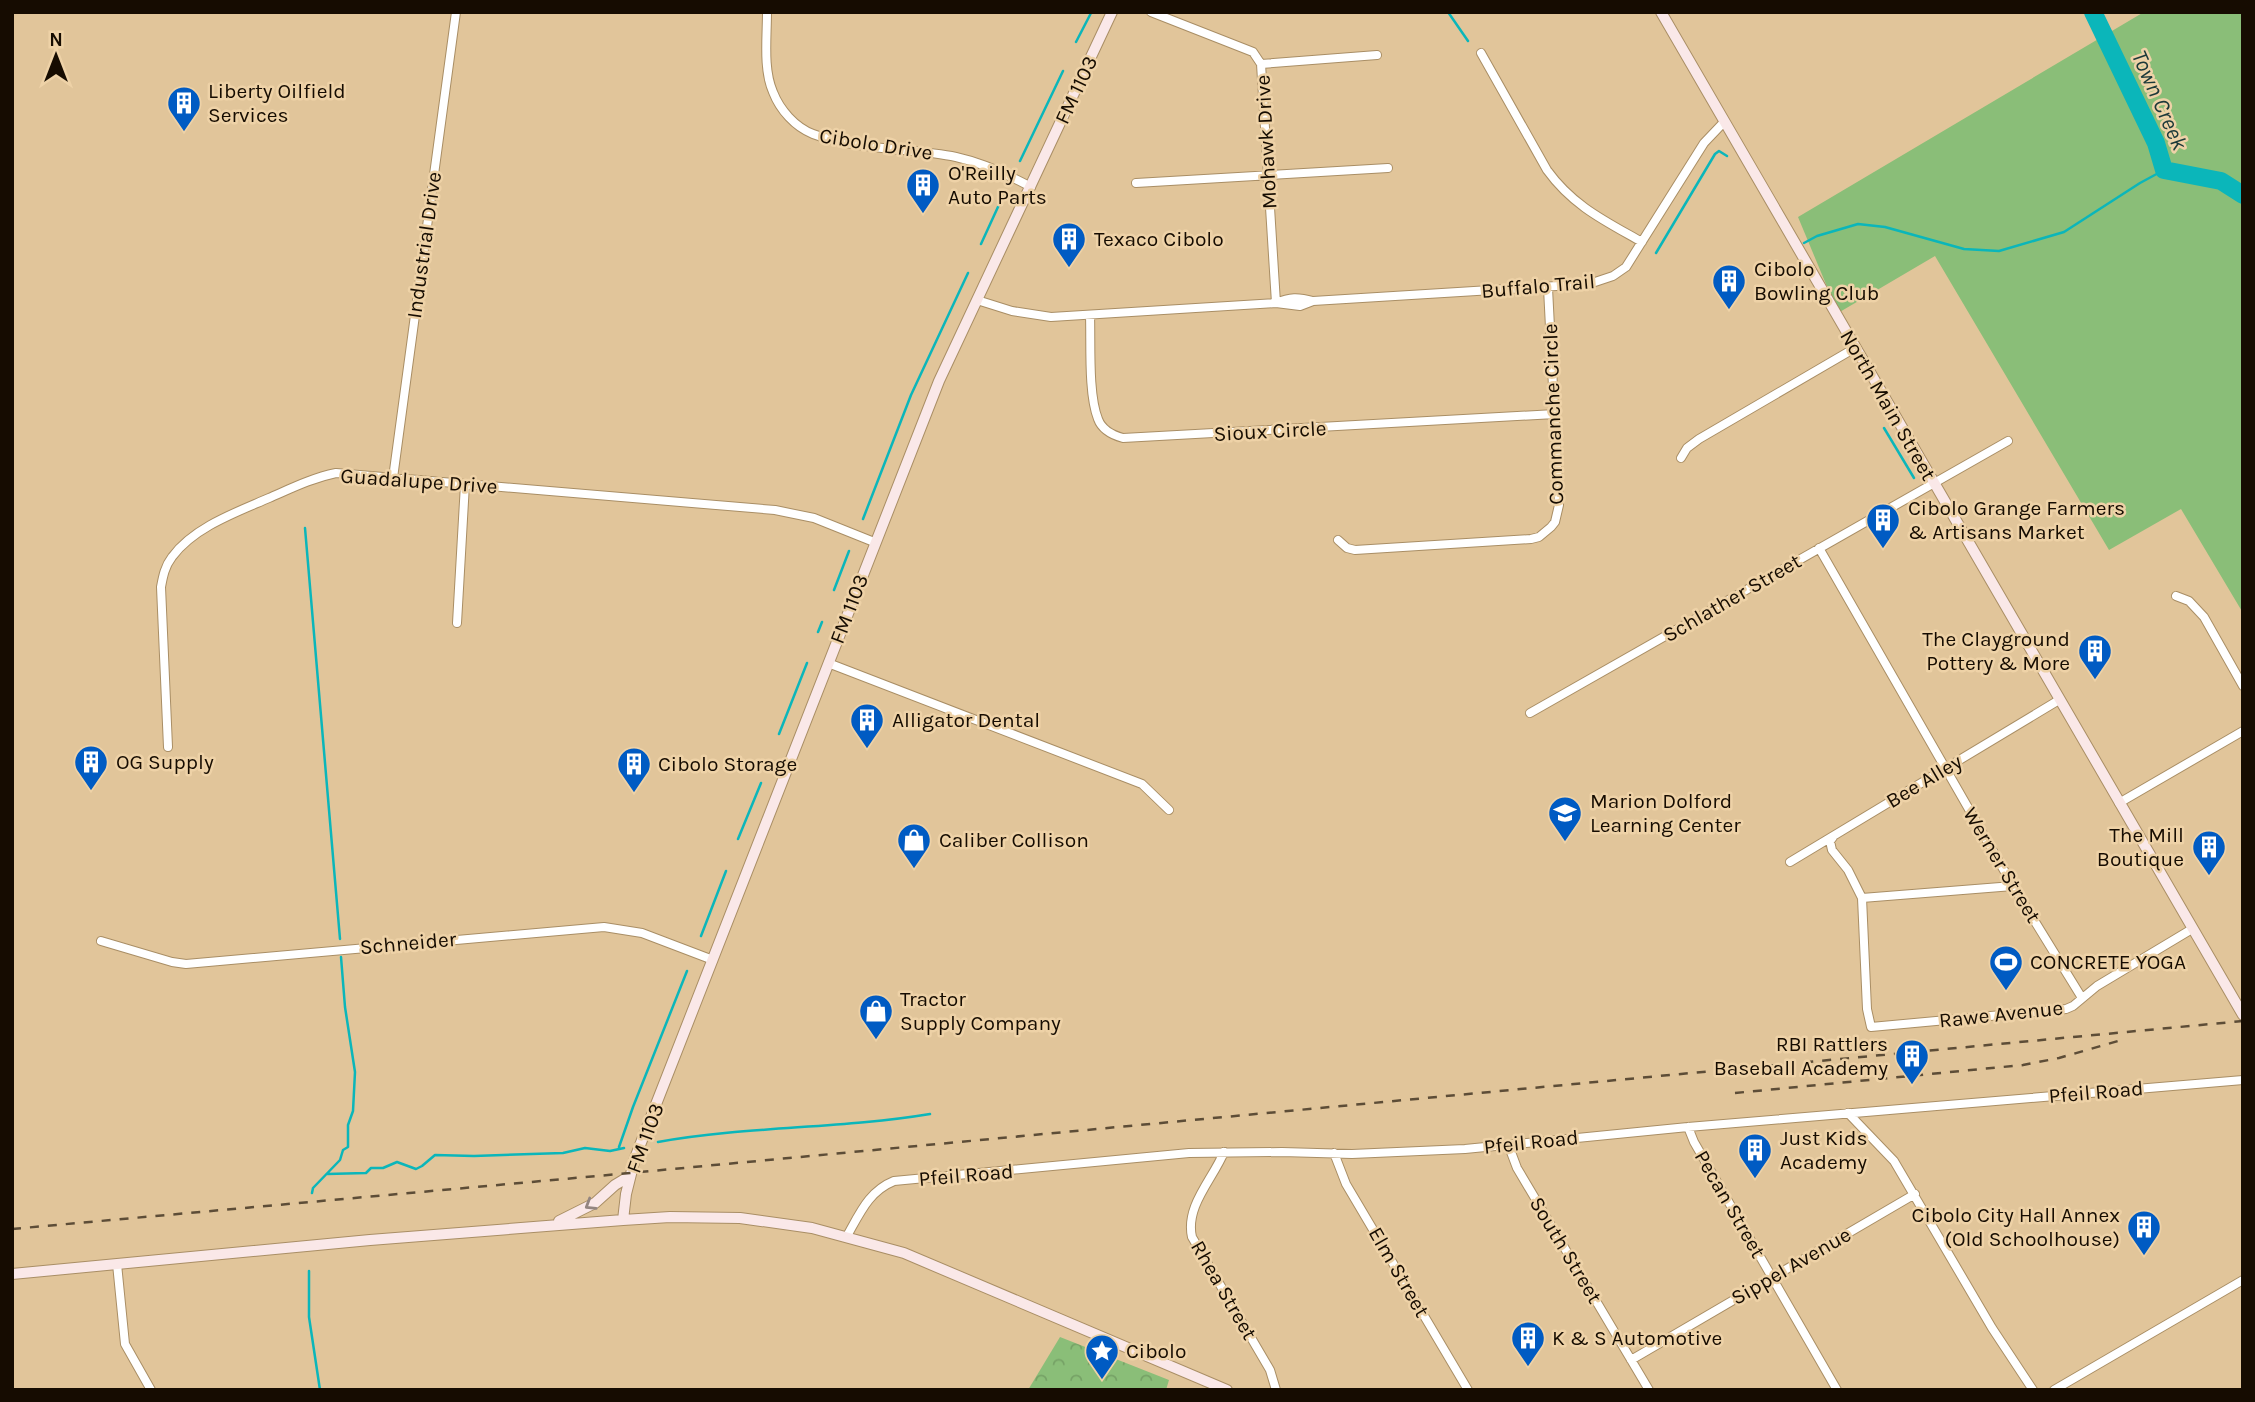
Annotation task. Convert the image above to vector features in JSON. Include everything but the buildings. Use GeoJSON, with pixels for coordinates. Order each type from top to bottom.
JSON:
{"type":"FeatureCollection","features":[{"type":"Feature","properties":{"kind":"main road","name":"FM 1103"},"geometry":{"type":"LineString","coordinates":[[623,1220],[630,1176],[874,542],[939,381],[1112,12]]}},
{"type":"Feature","properties":{"kind":"main road","name":"North Main Street"},"geometry":{"type":"LineString","coordinates":[[1661,12],[2243,1015]]}},
{"type":"Feature","properties":{"kind":"main road"},"geometry":{"type":"LineString","coordinates":[[545,1226],[585,1209],[630,1176]]}},
{"type":"Feature","properties":{"kind":"main road"},"geometry":{"type":"LineString","coordinates":[[12,1274],[370,1240],[623,1220],[702,1216],[740,1218],[789,1224],[847,1236],[904,1253],[1227,1390]]}},
{"type":"Feature","properties":{"kind":"street","name":"Industrial Drive"},"geometry":{"type":"LineString","coordinates":[[393,478],[456,12]]}},
{"type":"Feature","properties":{"kind":"street","name":"Cibolo Drive"},"geometry":{"type":"LineString","coordinates":[[767,12],[768,71],[772,91],[781,109],[811,134],[841,141],[960,158],[997,170],[1031,187]]}},
{"type":"Feature","properties":{"kind":"street","name":"Mohawk Drive"},"geometry":{"type":"LineString","coordinates":[[1151,12],[1253,52],[1261,64],[1276,303]]}},
{"type":"Feature","properties":{"kind":"street"},"geometry":{"type":"LineString","coordinates":[[1481,53],[1547,170],[1560,188],[1582,208],[1642,242]]}},
{"type":"Feature","properties":{"kind":"street"},"geometry":{"type":"LineString","coordinates":[[1261,64],[1377,55]]}},
{"type":"Feature","properties":{"kind":"street","name":"Buffalo Trail"},"geometry":{"type":"LineString","coordinates":[[977,300],[1035,316],[1090,315],[1276,303],[1300,306],[1312,301],[1589,284],[1613,276],[1626,267],[1704,143],[1724,122]]}},
{"type":"Feature","properties":{"kind":"street"},"geometry":{"type":"LineString","coordinates":[[1136,183],[1388,168]]}},
{"type":"Feature","properties":{"kind":"street","name":"Commanche Circle"},"geometry":{"type":"LineString","coordinates":[[1338,540],[1354,550],[1539,537],[1555,522],[1559,505],[1548,288]]}},
{"type":"Feature","properties":{"kind":"street","name":"Sioux Circle"},"geometry":{"type":"LineString","coordinates":[[1090,315],[1094,398],[1098,420],[1104,429],[1123,438],[1555,414]]}},
{"type":"Feature","properties":{"kind":"street"},"geometry":{"type":"LineString","coordinates":[[1681,458],[1687,448],[1699,439],[1855,348]]}},
{"type":"Feature","properties":{"kind":"street","name":"Schlather Street"},"geometry":{"type":"LineString","coordinates":[[1530,713],[2008,441]]}},
{"type":"Feature","properties":{"kind":"street","name":"Guadalupe Drive"},"geometry":{"type":"LineString","coordinates":[[168,747],[161,587],[165,568],[177,551],[228,516],[300,483],[336,473],[775,510],[814,518],[874,542]]}},
{"type":"Feature","properties":{"kind":"street"},"geometry":{"type":"LineString","coordinates":[[457,623],[466,484]]}},
{"type":"Feature","properties":{"kind":"street","name":"Werner Street"},"geometry":{"type":"LineString","coordinates":[[1819,548],[2013,886],[2081,998]]}},
{"type":"Feature","properties":{"kind":"street"},"geometry":{"type":"LineString","coordinates":[[2176,596],[2189,601],[2204,617],[2243,686]]}},
{"type":"Feature","properties":{"kind":"street"},"geometry":{"type":"LineString","coordinates":[[828,663],[1142,784],[1169,810]]}},
{"type":"Feature","properties":{"kind":"street","name":"Bee Alley"},"geometry":{"type":"LineString","coordinates":[[1790,862],[2059,700]]}},
{"type":"Feature","properties":{"kind":"street"},"geometry":{"type":"LineString","coordinates":[[2119,803],[2243,731]]}},
{"type":"Feature","properties":{"kind":"street"},"geometry":{"type":"LineString","coordinates":[[1833,836],[1830,841],[1832,850],[1848,870],[1862,898],[2013,886]]}},
{"type":"Feature","properties":{"kind":"street","name":"Rawe Avenue"},"geometry":{"type":"LineString","coordinates":[[1862,898],[1867,1009],[1871,1027],[2066,1009],[2192,929]]}},
{"type":"Feature","properties":{"kind":"street","name":"Schneider"},"geometry":{"type":"LineString","coordinates":[[101,941],[186,964],[604,927],[642,933],[713,960]]}},
{"type":"Feature","properties":{"kind":"street","name":"Pfeil Road"},"geometry":{"type":"LineString","coordinates":[[847,1236],[869,1198],[880,1187],[894,1181],[1224,1152],[1335,1153],[1465,1149],[1688,1127],[2243,1080]]}},
{"type":"Feature","properties":{"kind":"street"},"geometry":{"type":"LineString","coordinates":[[1848,1113],[1894,1161],[1992,1328],[2033,1390]]}},
{"type":"Feature","properties":{"kind":"street","name":"Pecan Street"},"geometry":{"type":"LineString","coordinates":[[1688,1127],[1693,1142],[1837,1390]]}},
{"type":"Feature","properties":{"kind":"street","name":"South Street"},"geometry":{"type":"LineString","coordinates":[[1508,1144],[1517,1168],[1649,1390]]}},
{"type":"Feature","properties":{"kind":"street","name":"Rhea Street"},"geometry":{"type":"LineString","coordinates":[[1224,1152],[1197,1202],[1189,1226],[1192,1237],[1270,1370],[1276,1390]]}},
{"type":"Feature","properties":{"kind":"street","name":"Elm Street"},"geometry":{"type":"LineString","coordinates":[[1335,1153],[1346,1184],[1468,1390]]}},
{"type":"Feature","properties":{"kind":"street","name":"Sippel Avenue"},"geometry":{"type":"LineString","coordinates":[[1631,1360],[1915,1194]]}},
{"type":"Feature","properties":{"kind":"street"},"geometry":{"type":"LineString","coordinates":[[117,1264],[125,1344],[152,1390]]}},
{"type":"Feature","properties":{"kind":"street"},"geometry":{"type":"LineString","coordinates":[[2054,1390],[2243,1280]]}},
{"type":"Feature","properties":{"kind":"green space"},"geometry":{"type":"Polygon","coordinates":[[[2144,12],[2243,12],[2243,613],[2181,509],[2109,550],[1935,256],[1838,313],[1798,217],[2144,12]]]}},
{"type":"Feature","properties":{"kind":"green space"},"geometry":{"type":"Polygon","coordinates":[[[1060,1337],[1169,1380],[1166,1390],[1028,1390],[1060,1337]]]}},
{"type":"Feature","properties":{"kind":"waterway"},"geometry":{"type":"LineString","coordinates":[[1448,12],[1468,41]]}},
{"type":"Feature","properties":{"kind":"waterway","name":"Town Creek"},"geometry":{"type":"LineString","coordinates":[[2093,12],[2156,143],[2164,170],[2221,181],[2243,195]]}},
{"type":"Feature","properties":{"kind":"waterway"},"geometry":{"type":"LineString","coordinates":[[1076,42],[1091,13]]}},
{"type":"Feature","properties":{"kind":"waterway"},"geometry":{"type":"LineString","coordinates":[[1020,161],[1063,71]]}},
{"type":"Feature","properties":{"kind":"waterway"},"geometry":{"type":"LineString","coordinates":[[1656,253],[1715,154],[1719,151],[1727,156]]}},
{"type":"Feature","properties":{"kind":"waterway"},"geometry":{"type":"LineString","coordinates":[[1804,243],[1817,236],[1858,224],[1885,227],[1964,249],[1999,251],[2064,232],[2164,170]]}},
{"type":"Feature","properties":{"kind":"waterway"},"geometry":{"type":"LineString","coordinates":[[981,244],[1003,196]]}},
{"type":"Feature","properties":{"kind":"waterway"},"geometry":{"type":"LineString","coordinates":[[863,519],[911,395],[968,273]]}},
{"type":"Feature","properties":{"kind":"waterway"},"geometry":{"type":"LineString","coordinates":[[1884,428],[1914,478]]}},
{"type":"Feature","properties":{"kind":"waterway"},"geometry":{"type":"LineString","coordinates":[[305,528],[340,939]]}},
{"type":"Feature","properties":{"kind":"waterway"},"geometry":{"type":"LineString","coordinates":[[834,590],[849,551]]}},
{"type":"Feature","properties":{"kind":"waterway"},"geometry":{"type":"LineString","coordinates":[[818,632],[822,622]]}},
{"type":"Feature","properties":{"kind":"waterway"},"geometry":{"type":"LineString","coordinates":[[779,734],[807,663]]}},
{"type":"Feature","properties":{"kind":"waterway"},"geometry":{"type":"LineString","coordinates":[[738,839],[761,783]]}},
{"type":"Feature","properties":{"kind":"waterway"},"geometry":{"type":"LineString","coordinates":[[701,936],[726,871]]}},
{"type":"Feature","properties":{"kind":"waterway"},"geometry":{"type":"LineString","coordinates":[[312,1193],[313,1188],[340,1160],[343,1150],[348,1147],[348,1125],[353,1111],[355,1072],[341,957]]}},
{"type":"Feature","properties":{"kind":"waterway"},"geometry":{"type":"LineString","coordinates":[[619,1147],[687,971]]}},
{"type":"Feature","properties":{"kind":"waterway"},"geometry":{"type":"LineString","coordinates":[[658,1142],[930,1114]]}},
{"type":"Feature","properties":{"kind":"waterway"},"geometry":{"type":"LineString","coordinates":[[327,1174],[366,1173],[371,1168],[383,1168],[397,1162],[416,1169],[435,1155],[563,1153],[585,1148],[610,1151],[624,1148]]}},
{"type":"Feature","properties":{"kind":"waterway"},"geometry":{"type":"LineString","coordinates":[[309,1271],[309,1317],[320,1390]]}},
{"type":"Feature","properties":{"kind":"railway"},"geometry":{"type":"LineString","coordinates":[[12,1229],[2243,1021]]}},
{"type":"Feature","properties":{"kind":"railway"},"geometry":{"type":"LineString","coordinates":[[1735,1093],[2023,1065],[2059,1058],[2125,1039]]}},
{"type":"Feature","properties":{"kind":"place","name":"Liberty Oilfield Services"},"geometry":{"type":"Point","coordinates":[184,133]}},
{"type":"Feature","properties":{"kind":"place","name":"O'Reilly Auto Parts"},"geometry":{"type":"Point","coordinates":[923,215]}},
{"type":"Feature","properties":{"kind":"place","name":"Texaco Cibolo"},"geometry":{"type":"Point","coordinates":[1069,269]}},
{"type":"Feature","properties":{"kind":"place","name":"Cibolo Bowling Club"},"geometry":{"type":"Point","coordinates":[1729,311]}},
{"type":"Feature","properties":{"kind":"place","name":"Cibolo Grange Farmers & Artisans Market"},"geometry":{"type":"Point","coordinates":[1883,550]}},
{"type":"Feature","properties":{"kind":"place","name":"The Clayground Pottery & More"},"geometry":{"type":"Point","coordinates":[2095,681]}},
{"type":"Feature","properties":{"kind":"place","name":"Alligator Dental"},"geometry":{"type":"Point","coordinates":[867,750]}},
{"type":"Feature","properties":{"kind":"place","name":"OG Supply"},"geometry":{"type":"Point","coordinates":[91,792]}},
{"type":"Feature","properties":{"kind":"place","name":"Cibolo Storage"},"geometry":{"type":"Point","coordinates":[634,794]}},
{"type":"Feature","properties":{"kind":"place","name":"Marion Dolford Learning Center"},"geometry":{"type":"Point","coordinates":[1565,843]}},
{"type":"Feature","properties":{"kind":"place","name":"Caliber Collison"},"geometry":{"type":"Point","coordinates":[914,870]}},
{"type":"Feature","properties":{"kind":"place","name":"The Mill Boutique"},"geometry":{"type":"Point","coordinates":[2209,877]}},
{"type":"Feature","properties":{"kind":"place","name":"CONCRETE YOGA"},"geometry":{"type":"Point","coordinates":[2006,992]}},
{"type":"Feature","properties":{"kind":"place","name":"Tractor Supply Company"},"geometry":{"type":"Point","coordinates":[876,1041]}},
{"type":"Feature","properties":{"kind":"place","name":"RBI Rattlers Baseball Academy"},"geometry":{"type":"Point","coordinates":[1912,1086]}},
{"type":"Feature","properties":{"kind":"place","name":"Just Kids Academy"},"geometry":{"type":"Point","coordinates":[1755,1180]}},
{"type":"Feature","properties":{"kind":"place","name":"Cibolo City Hall Annex (Old Schoolhouse)"},"geometry":{"type":"Point","coordinates":[2144,1257]}},
{"type":"Feature","properties":{"kind":"place","name":"K & S Automotive"},"geometry":{"type":"Point","coordinates":[1528,1368]}},
{"type":"Feature","properties":{"kind":"place","name":"Cibolo"},"geometry":{"type":"Point","coordinates":[1102,1381]}}]}
